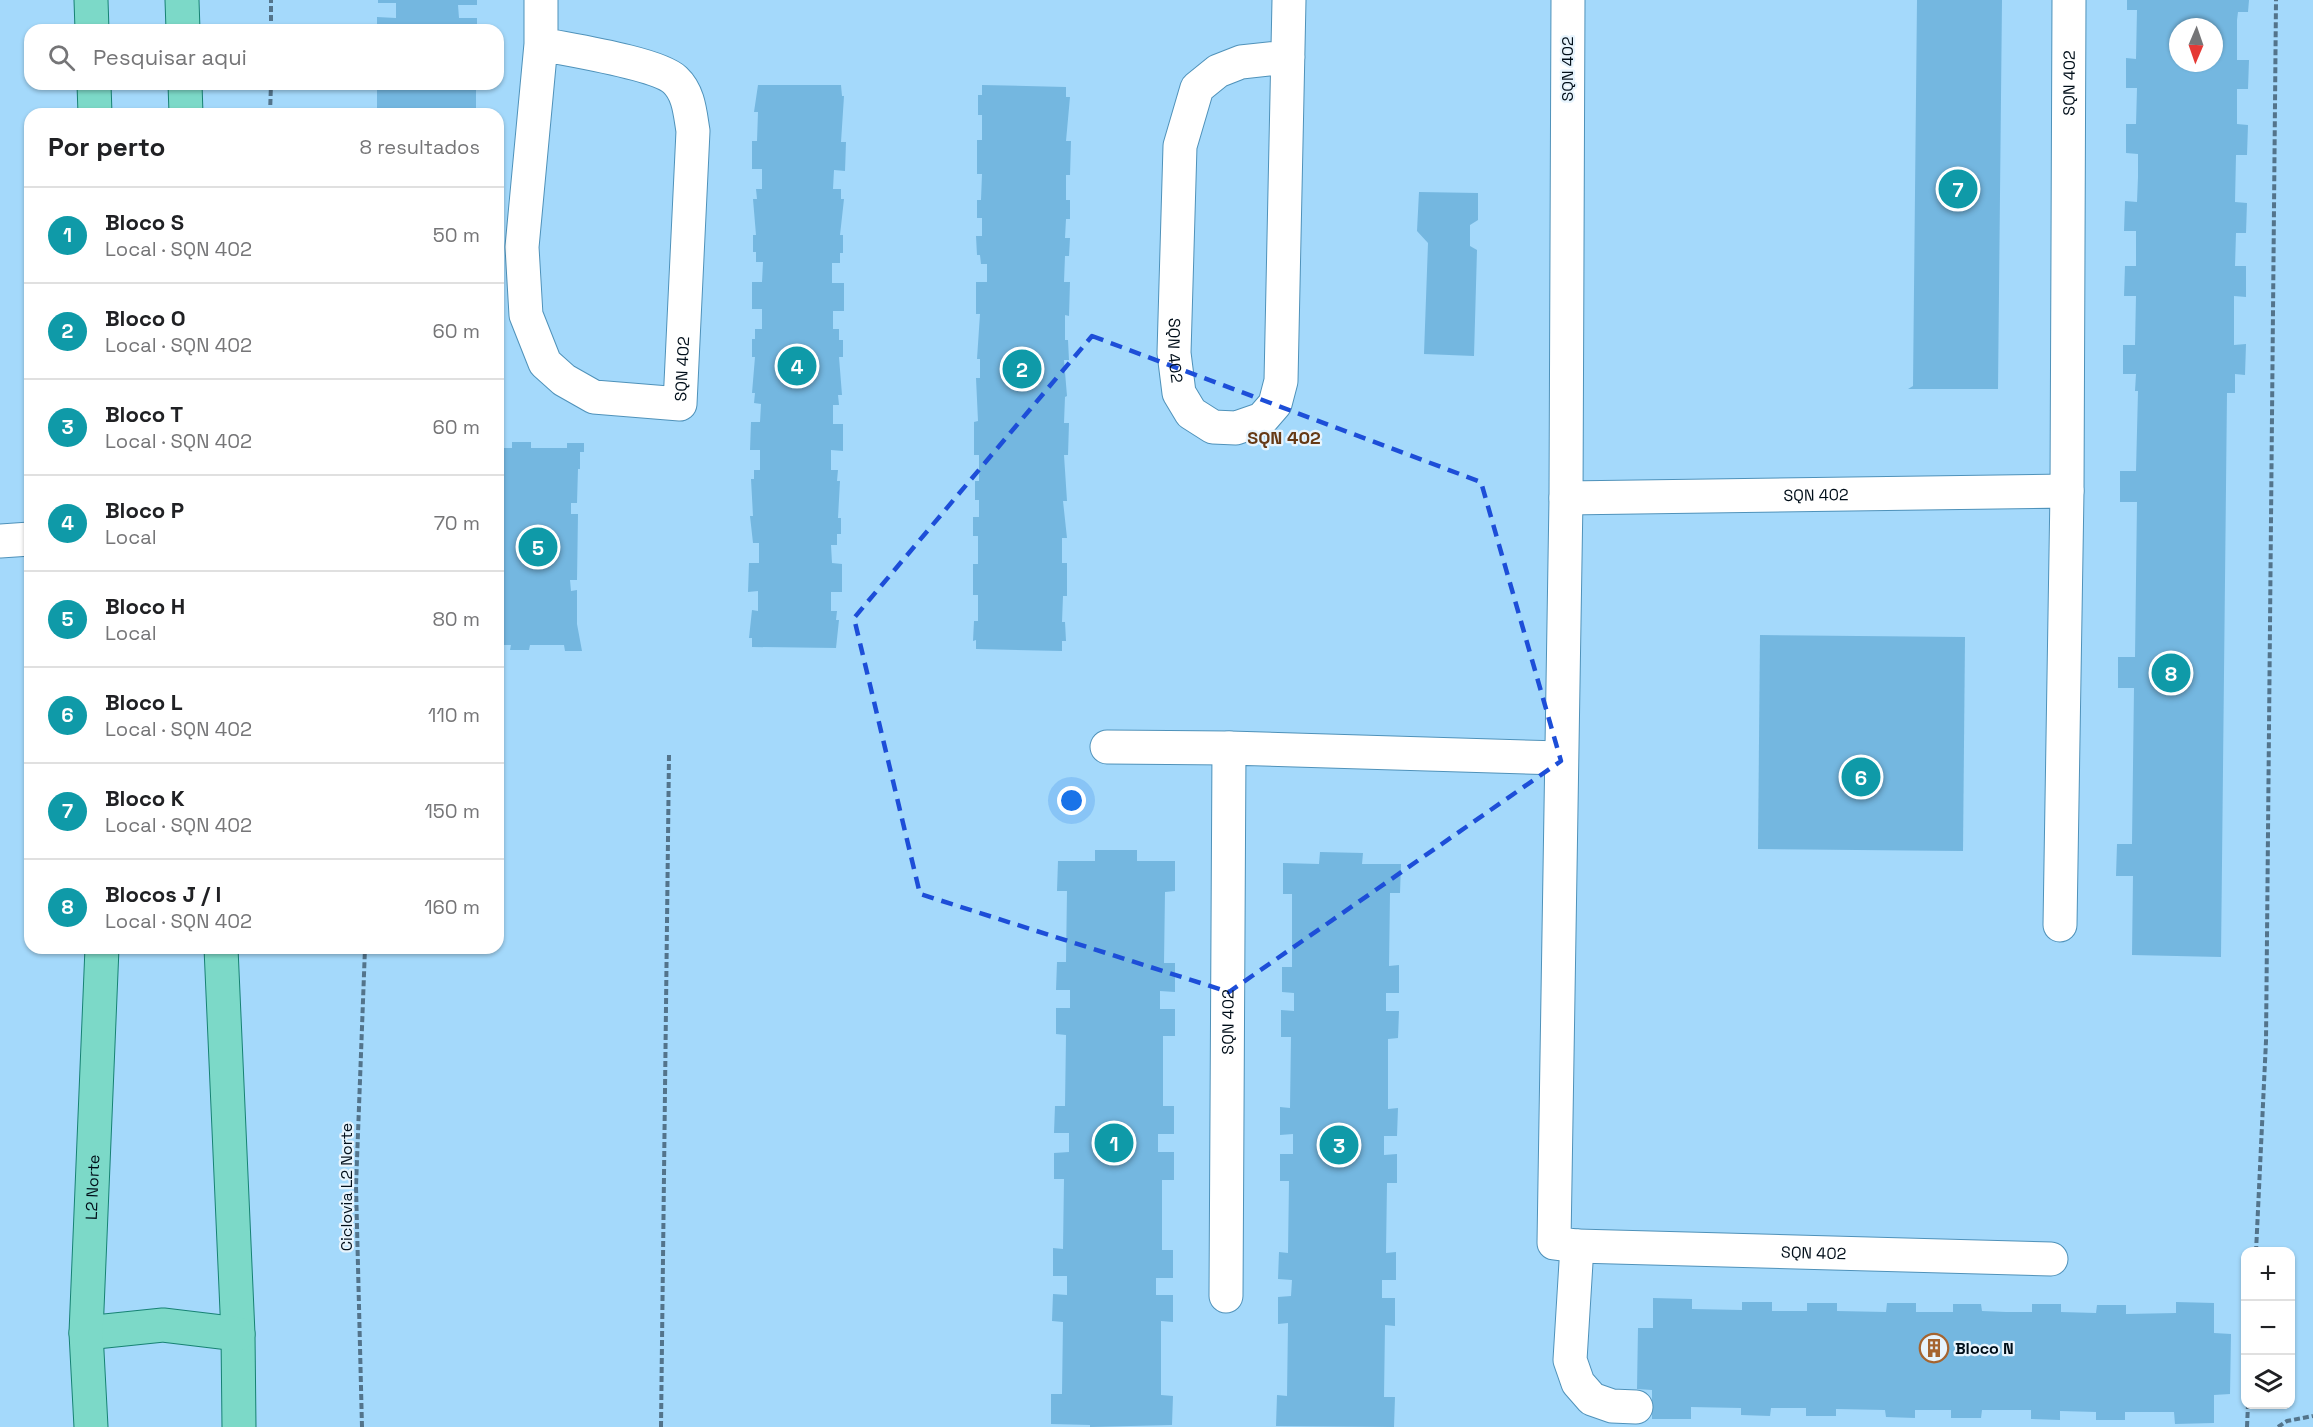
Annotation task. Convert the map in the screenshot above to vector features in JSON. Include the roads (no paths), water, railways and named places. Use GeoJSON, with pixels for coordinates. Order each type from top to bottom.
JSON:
{"type":"FeatureCollection","features":[{"type":"Feature","properties":{"kind":"main road"},"geometry":{"type":"LineString","coordinates":[[91,0],[92,24]]}},
{"type":"Feature","properties":{"kind":"main road"},"geometry":{"type":"LineString","coordinates":[[182,0],[183,24]]}},
{"type":"Feature","properties":{"kind":"main road"},"geometry":{"type":"LineString","coordinates":[[94,90],[95,108]]}},
{"type":"Feature","properties":{"kind":"main road"},"geometry":{"type":"LineString","coordinates":[[185,90],[186,108]]}},
{"type":"Feature","properties":{"kind":"main road","name":"L2 Norte"},"geometry":{"type":"LineString","coordinates":[[91,1427],[86,1333],[102,954]]}},
{"type":"Feature","properties":{"kind":"main road"},"geometry":{"type":"LineString","coordinates":[[221,954],[238,1334],[238,1427]]}},
{"type":"Feature","properties":{"kind":"main road"},"geometry":{"type":"LineString","coordinates":[[86,1333],[163,1325],[238,1334]]}},
{"type":"Feature","properties":{"kind":"street","name":"SQN 402"},"geometry":{"type":"LineString","coordinates":[[541,0],[542,44],[522,247],[526,315],[545,363],[564,380],[594,397],[680,404],[693,131],[687,98],[674,79],[654,69],[542,44]]}},
{"type":"Feature","properties":{"kind":"street","name":"SQN 402"},"geometry":{"type":"LineString","coordinates":[[1288,57],[1241,62],[1218,71],[1204,82],[1197,88],[1180,146],[1175,363],[1179,393],[1191,413],[1213,427],[1236,428],[1262,419],[1275,404],[1281,381],[1288,57],[1289,0]]}},
{"type":"Feature","properties":{"kind":"street","name":"SQN 402"},"geometry":{"type":"LineString","coordinates":[[1568,0],[1566,498],[1554,1243],[1577,1246],[2051,1259]]}},
{"type":"Feature","properties":{"kind":"street","name":"SQN 402"},"geometry":{"type":"LineString","coordinates":[[2060,925],[2067,491],[2069,0]]}},
{"type":"Feature","properties":{"kind":"street","name":"SQN 402"},"geometry":{"type":"LineString","coordinates":[[1566,498],[2067,491]]}},
{"type":"Feature","properties":{"kind":"street"},"geometry":{"type":"LineString","coordinates":[[0,541],[24,539]]}},
{"type":"Feature","properties":{"kind":"street"},"geometry":{"type":"LineString","coordinates":[[1107,747],[1229,748],[1561,758]]}},
{"type":"Feature","properties":{"kind":"street","name":"SQN 402"},"geometry":{"type":"LineString","coordinates":[[1226,1296],[1229,748]]}},
{"type":"Feature","properties":{"kind":"street"},"geometry":{"type":"LineString","coordinates":[[1577,1246],[1570,1360],[1578,1383],[1592,1399],[1612,1406],[1636,1407]]}},
{"type":"Feature","properties":{"kind":"place","name":"Bloco K"},"geometry":{"type":"Point","coordinates":[1958,189]}},
{"type":"Feature","properties":{"kind":"place","name":"Bloco P"},"geometry":{"type":"Point","coordinates":[797,366]}},
{"type":"Feature","properties":{"kind":"place","name":"Bloco O"},"geometry":{"type":"Point","coordinates":[1022,369]}},
{"type":"Feature","properties":{"kind":"place","name":"Bloco H"},"geometry":{"type":"Point","coordinates":[538,547]}},
{"type":"Feature","properties":{"kind":"place","name":"Blocos J / I"},"geometry":{"type":"Point","coordinates":[2171,673]}},
{"type":"Feature","properties":{"kind":"place","name":"Bloco L"},"geometry":{"type":"Point","coordinates":[1861,777]}},
{"type":"Feature","properties":{"kind":"place","name":"Bloco S"},"geometry":{"type":"Point","coordinates":[1114,1143]}},
{"type":"Feature","properties":{"kind":"place","name":"Bloco T"},"geometry":{"type":"Point","coordinates":[1339,1145]}},
{"type":"Feature","properties":{"kind":"place","name":"Bloco N"},"geometry":{"type":"Point","coordinates":[1934,1348]}},
{"type":"Feature","properties":{"kind":"district","name":"SQN 402"},"geometry":{"type":"Point","coordinates":[1284,438]}}]}
